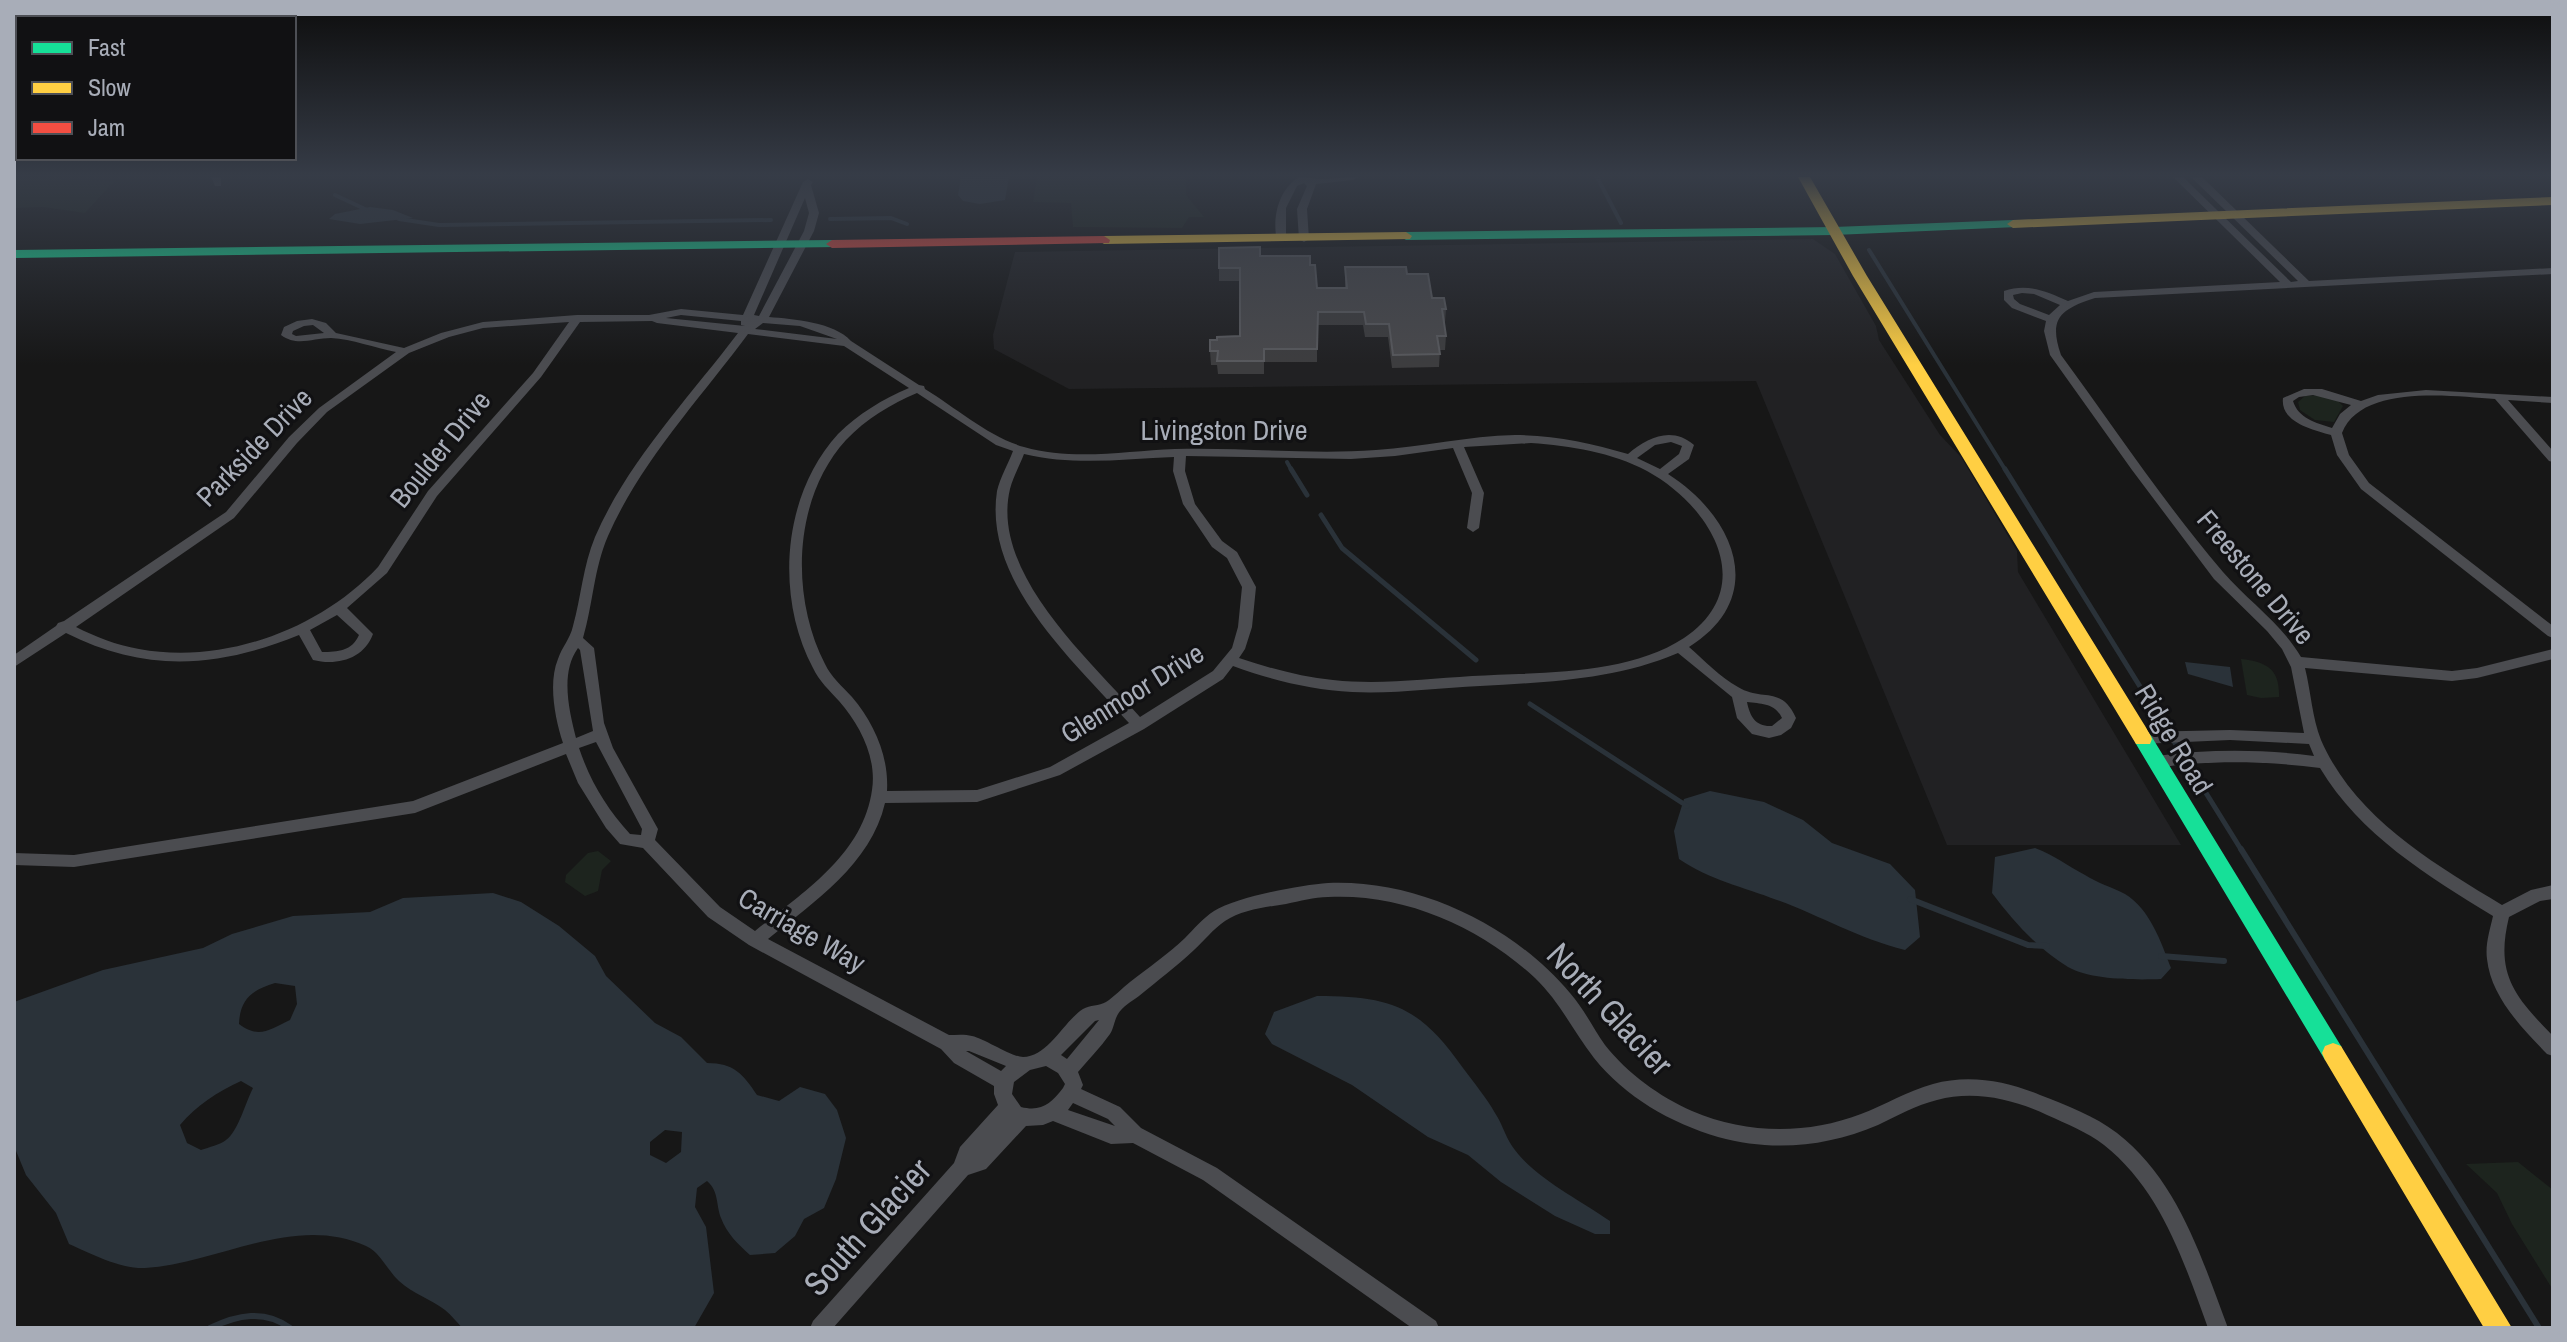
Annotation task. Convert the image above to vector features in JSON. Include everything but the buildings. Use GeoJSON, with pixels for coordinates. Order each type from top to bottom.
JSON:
{"type":"FeatureCollection","features":[{"type":"Feature","properties":{"kind":"street"},"geometry":{"type":"LineString","coordinates":[[744,332],[746,317],[784,240]]}},
{"type":"Feature","properties":{"kind":"street","name":"Carriage Way"},"geometry":{"type":"LineString","coordinates":[[804,240],[763,318],[744,332],[652,450],[602,536],[588,579],[577,640],[566,651],[562,670],[572,747],[590,792],[604,816],[626,840],[647,842],[714,912],[755,940],[947,1043],[960,1057],[1004,1082]]}},
{"type":"Feature","properties":{"kind":"street"},"geometry":{"type":"LineString","coordinates":[[14,254],[1221,240]]}},
{"type":"Feature","properties":{"kind":"street","name":"Ridge Road"},"geometry":{"type":"LineString","coordinates":[[1839,240],[2499,1328]]}},
{"type":"Feature","properties":{"kind":"street"},"geometry":{"type":"LineString","coordinates":[[2249,240],[2287,283]]}},
{"type":"Feature","properties":{"kind":"street"},"geometry":{"type":"LineString","coordinates":[[2259,240],[2305,282]]}},
{"type":"Feature","properties":{"kind":"street"},"geometry":{"type":"LineString","coordinates":[[2064,303],[2051,319],[2016,306],[2007,297],[2008,293],[2016,290],[2032,291],[2064,303],[2124,291],[2553,271]]}},
{"type":"Feature","properties":{"kind":"street","name":"Parkside Drive"},"geometry":{"type":"LineString","coordinates":[[649,318],[681,312],[763,318]]}},
{"type":"Feature","properties":{"kind":"street","name":"Parkside Drive"},"geometry":{"type":"LineString","coordinates":[[14,662],[230,515],[323,410],[405,351],[445,335],[483,325],[577,318],[649,318],[744,332]]}},
{"type":"Feature","properties":{"kind":"street","name":"Boulder Drive"},"geometry":{"type":"LineString","coordinates":[[63,626],[102,645],[129,653],[188,660],[256,644],[301,627],[337,607],[372,580],[393,554],[423,505],[550,360],[577,318]]}},
{"type":"Feature","properties":{"kind":"street","name":"Livingston Drive"},"geometry":{"type":"LineString","coordinates":[[763,318],[840,335],[847,343],[1000,442],[1020,450],[1087,457],[1180,453],[1374,454],[1529,438],[1571,442],[1630,458],[1662,473],[1688,493],[1701,507],[1722,542],[1732,575],[1716,614],[1680,647],[1608,669],[1375,686],[1315,683],[1231,660]]}},
{"type":"Feature","properties":{"kind":"street","name":"Freestone Drive"},"geometry":{"type":"LineString","coordinates":[[2051,319],[2049,334],[2056,355],[2220,577],[2275,630],[2297,662],[2313,739],[2324,763],[2356,803],[2396,843],[2442,878],[2502,913]]}},
{"type":"Feature","properties":{"kind":"street","name":"Livingston Drive"},"geometry":{"type":"LineString","coordinates":[[744,332],[788,334],[847,343]]}},
{"type":"Feature","properties":{"kind":"street"},"geometry":{"type":"LineString","coordinates":[[332,335],[405,351]]}},
{"type":"Feature","properties":{"kind":"street"},"geometry":{"type":"LineString","coordinates":[[755,940],[836,872],[864,839],[878,797],[879,758],[868,731],[850,704],[821,671],[804,632],[795,558],[806,501],[814,479],[832,449],[875,410],[920,388]]}},
{"type":"Feature","properties":{"kind":"street"},"geometry":{"type":"LineString","coordinates":[[2336,433],[2303,421],[2289,409],[2287,400],[2299,392],[2313,392],[2360,404]]}},
{"type":"Feature","properties":{"kind":"street"},"geometry":{"type":"LineString","coordinates":[[2553,400],[2406,394],[2360,404],[2349,411],[2336,433],[2343,455],[2365,486],[2553,633]]}},
{"type":"Feature","properties":{"kind":"street"},"geometry":{"type":"LineString","coordinates":[[2499,397],[2553,458]]}},
{"type":"Feature","properties":{"kind":"street"},"geometry":{"type":"LineString","coordinates":[[1630,458],[1650,441],[1664,436],[1679,439],[1688,445],[1685,456],[1662,473]]}},
{"type":"Feature","properties":{"kind":"street"},"geometry":{"type":"LineString","coordinates":[[1458,446],[1478,493],[1473,528]]}},
{"type":"Feature","properties":{"kind":"street"},"geometry":{"type":"LineString","coordinates":[[1020,450],[1005,473],[998,511],[1005,544],[1032,602],[1065,646],[1096,675],[1139,725]]}},
{"type":"Feature","properties":{"kind":"street","name":"Glenmoor Drive"},"geometry":{"type":"LineString","coordinates":[[878,797],[977,796],[1055,771],[1139,725],[1218,675],[1238,649],[1245,627],[1249,587],[1232,555],[1217,544],[1189,504],[1179,471],[1180,453]]}},
{"type":"Feature","properties":{"kind":"street"},"geometry":{"type":"LineString","coordinates":[[301,627],[318,657],[334,659],[354,651],[365,641],[366,634],[337,607]]}},
{"type":"Feature","properties":{"kind":"street","name":"Carriage Way"},"geometry":{"type":"LineString","coordinates":[[577,640],[587,648],[601,734],[650,829],[647,842]]}},
{"type":"Feature","properties":{"kind":"street"},"geometry":{"type":"LineString","coordinates":[[1680,647],[1739,695]]}},
{"type":"Feature","properties":{"kind":"street"},"geometry":{"type":"LineString","coordinates":[[2297,662],[2452,676],[2553,654]]}},
{"type":"Feature","properties":{"kind":"street"},"geometry":{"type":"LineString","coordinates":[[14,859],[74,861],[415,807],[601,734]]}},
{"type":"Feature","properties":{"kind":"street"},"geometry":{"type":"LineString","coordinates":[[2141,738],[2230,735],[2313,739]]}},
{"type":"Feature","properties":{"kind":"street"},"geometry":{"type":"LineString","coordinates":[[2156,762],[2244,755],[2324,763]]}},
{"type":"Feature","properties":{"kind":"street","name":"North Glacier"},"geometry":{"type":"LineString","coordinates":[[1046,1058],[1089,1015],[1111,1008],[1222,915],[1262,902],[1328,889],[1413,901],[1448,913],[1491,936],[1527,963],[1563,996],[1603,1055],[1660,1105],[1694,1120],[1737,1133],[1782,1140],[1821,1135],[1867,1121],[1940,1090],[1984,1087],[2028,1098],[2075,1118],[2112,1140],[2138,1166],[2163,1199],[2184,1240],[2218,1328]]}},
{"type":"Feature","properties":{"kind":"street"},"geometry":{"type":"LineString","coordinates":[[2553,892],[2537,895],[2502,913],[2494,946],[2496,968],[2509,997],[2553,1048]]}},
{"type":"Feature","properties":{"kind":"street","name":"North Glacier"},"geometry":{"type":"LineString","coordinates":[[1068,1071],[1105,1027],[1111,1008]]}},
{"type":"Feature","properties":{"kind":"street","name":"Carriage Way"},"geometry":{"type":"LineString","coordinates":[[947,1043],[970,1043],[1020,1064]]}},
{"type":"Feature","properties":{"kind":"street"},"geometry":{"type":"LineString","coordinates":[[1055,1113],[1074,1085],[1068,1071],[1057,1060],[1046,1058],[1020,1064],[1004,1082],[1003,1093],[1015,1112],[1036,1118],[1055,1113],[1111,1135],[1135,1134]]}},
{"type":"Feature","properties":{"kind":"street"},"geometry":{"type":"LineString","coordinates":[[1070,1092],[1114,1113],[1135,1134],[1210,1174],[1429,1328]]}},
{"type":"Feature","properties":{"kind":"street","name":"South Glacier"},"geometry":{"type":"LineString","coordinates":[[820,1328],[962,1168],[979,1163],[1015,1112]]}},
{"type":"Feature","properties":{"kind":"shaded area"},"geometry":{"type":"Polygon","coordinates":[[[1814,240],[1835,254],[1876,326],[1879,340],[1940,435],[1961,457],[2017,551],[2018,572],[2181,845],[1947,845],[1756,381],[1069,389],[994,349],[993,335],[1015,252],[1814,240]]]}},
{"type":"Feature","properties":{"kind":"shaded area"},"geometry":{"type":"Polygon","coordinates":[[[2320,395],[2336,399],[2343,406],[2334,422],[2315,420],[2300,410],[2298,402],[2305,396],[2320,395]]]}},
{"type":"Feature","properties":{"kind":"shaded area"},"geometry":{"type":"Polygon","coordinates":[[[2241,659],[2258,662],[2274,673],[2279,697],[2247,695],[2241,659]]]}},
{"type":"Feature","properties":{"kind":"shaded area"},"geometry":{"type":"Polygon","coordinates":[[[2185,662],[2230,667],[2233,687],[2188,674],[2185,662]]]}},
{"type":"Feature","properties":{"kind":"shaded area"},"geometry":{"type":"Polygon","coordinates":[[[1710,791],[1764,802],[1803,820],[1832,843],[1890,864],[1915,890],[1920,937],[1905,950],[1888,945],[1715,878],[1679,859],[1674,831],[1684,799],[1710,791]]]}},
{"type":"Feature","properties":{"kind":"shaded area"},"geometry":{"type":"Polygon","coordinates":[[[2035,848],[2134,900],[2154,927],[2171,968],[2161,979],[2114,978],[2078,971],[2057,960],[2027,934],[1992,893],[1995,857],[2035,848]]]}},
{"type":"Feature","properties":{"kind":"shaded area"},"geometry":{"type":"Polygon","coordinates":[[[598,851],[611,861],[602,870],[598,891],[585,896],[565,882],[566,875],[588,853],[598,851]]]}},
{"type":"Feature","properties":{"kind":"shaded area"},"geometry":{"type":"Polygon","coordinates":[[[493,893],[521,902],[559,926],[595,956],[606,976],[655,1023],[681,1037],[707,1063],[724,1065],[737,1071],[757,1095],[779,1101],[800,1087],[825,1094],[837,1110],[846,1138],[836,1179],[824,1208],[804,1219],[795,1236],[775,1253],[750,1255],[726,1229],[711,1185],[707,1181],[697,1188],[695,1207],[706,1227],[714,1293],[694,1328],[462,1328],[445,1310],[399,1281],[371,1249],[339,1237],[284,1237],[173,1265],[145,1268],[116,1263],[69,1244],[56,1213],[26,1175],[14,1146],[14,1002],[103,970],[203,948],[232,934],[293,916],[370,912],[403,898],[493,893]],[[275,983],[249,997],[242,1008],[239,1024],[258,1032],[290,1020],[297,1004],[295,986],[275,983]],[[241,1081],[216,1094],[180,1125],[187,1143],[201,1150],[230,1136],[253,1088],[241,1081]],[[665,1130],[650,1142],[650,1155],[666,1163],[681,1152],[682,1132],[665,1130]]]}},
{"type":"Feature","properties":{"kind":"shaded area"},"geometry":{"type":"Polygon","coordinates":[[[1317,996],[1385,1003],[1418,1018],[1447,1047],[1480,1090],[1521,1158],[1545,1178],[1610,1221],[1610,1234],[1595,1234],[1555,1216],[1501,1182],[1468,1155],[1428,1137],[1352,1085],[1272,1044],[1265,1034],[1274,1012],[1317,996]]]}},
{"type":"Feature","properties":{"kind":"shaded area"},"geometry":{"type":"Polygon","coordinates":[[[2518,1162],[2553,1190],[2553,1290],[2512,1224],[2497,1193],[2466,1164],[2518,1162]]]}},
{"type":"Feature","properties":{"kind":"waterway"},"geometry":{"type":"LineString","coordinates":[[1869,250],[2006,471]]}},
{"type":"Feature","properties":{"kind":"waterway"},"geometry":{"type":"LineString","coordinates":[[1287,462],[1292,471]]}},
{"type":"Feature","properties":{"kind":"waterway"},"geometry":{"type":"LineString","coordinates":[[1291,469],[1307,495]]}},
{"type":"Feature","properties":{"kind":"waterway"},"geometry":{"type":"LineString","coordinates":[[2005,469],[2242,851]]}},
{"type":"Feature","properties":{"kind":"waterway"},"geometry":{"type":"LineString","coordinates":[[1321,515],[1342,548],[1476,660]]}},
{"type":"Feature","properties":{"kind":"waterway"},"geometry":{"type":"LineString","coordinates":[[1530,704],[1687,806]]}},
{"type":"Feature","properties":{"kind":"waterway"},"geometry":{"type":"LineString","coordinates":[[2241,849],[2539,1328]]}},
{"type":"Feature","properties":{"kind":"waterway"},"geometry":{"type":"LineString","coordinates":[[1910,899],[2028,945],[2047,946]]}},
{"type":"Feature","properties":{"kind":"waterway"},"geometry":{"type":"LineString","coordinates":[[2161,956],[2224,961]]}},
{"type":"Feature","properties":{"kind":"waterway"},"geometry":{"type":"LineString","coordinates":[[210,1328],[251,1316],[271,1318],[290,1328]]}},
{"type":"Feature","properties":{"kind":"traffic: fast"},"geometry":{"type":"LineString","coordinates":[[14,254],[832,244]]}},
{"type":"Feature","properties":{"kind":"traffic: fast"},"geometry":{"type":"LineString","coordinates":[[2143,739],[2333,1053]]}},
{"type":"Feature","properties":{"kind":"traffic: slow"},"geometry":{"type":"LineString","coordinates":[[1104,240],[1132,240]]}},
{"type":"Feature","properties":{"kind":"traffic: slow"},"geometry":{"type":"LineString","coordinates":[[1839,240],[2143,739]]}},
{"type":"Feature","properties":{"kind":"traffic: slow"},"geometry":{"type":"LineString","coordinates":[[2333,1053],[2499,1328]]}},
{"type":"Feature","properties":{"kind":"traffic: jam"},"geometry":{"type":"LineString","coordinates":[[832,244],[1104,240]]}}]}
